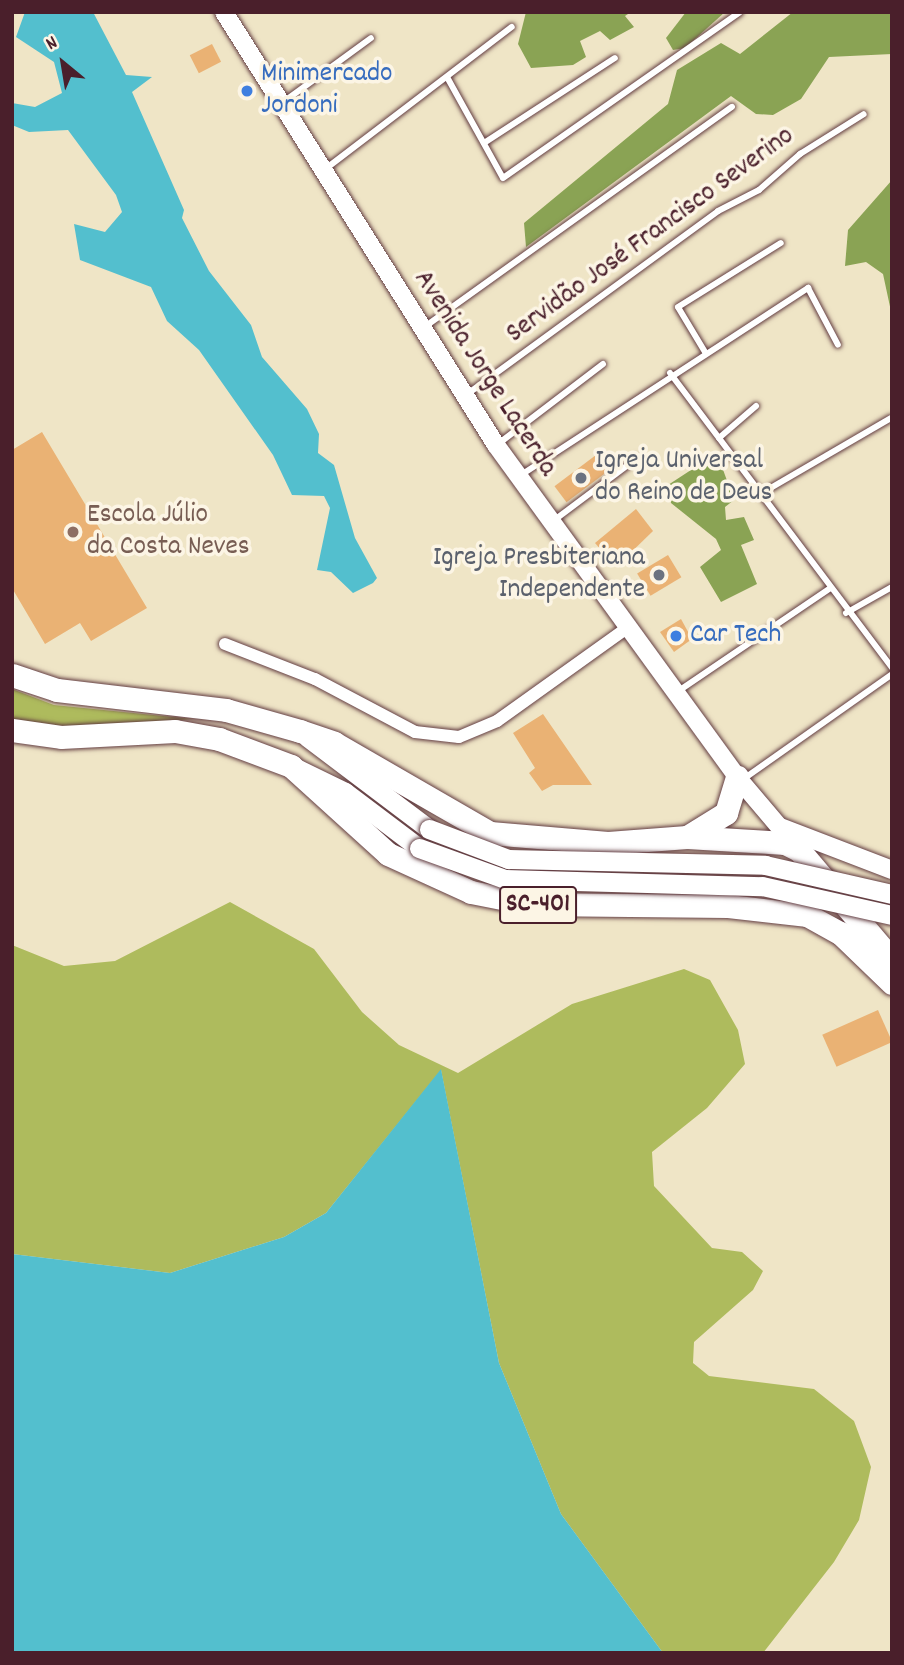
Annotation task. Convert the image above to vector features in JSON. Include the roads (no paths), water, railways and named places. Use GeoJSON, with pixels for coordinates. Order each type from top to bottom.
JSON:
{"type":"FeatureCollection","features":[{"type":"Feature","properties":{"kind":"highway","name":"SC-401"},"geometry":{"type":"LineString","coordinates":[[12,675],[57,690],[226,710],[300,731],[334,743],[490,833],[607,843],[687,838],[785,843],[799,850]]}},
{"type":"Feature","properties":{"kind":"highway","name":"SC-401"},"geometry":{"type":"LineString","coordinates":[[12,730],[61,737],[175,731],[291,766],[388,854],[471,892],[561,906],[729,906],[796,913],[827,925],[892,983]]}},
{"type":"Feature","properties":{"kind":"highway"},"geometry":{"type":"LineString","coordinates":[[687,838],[726,813],[739,779]]}},
{"type":"Feature","properties":{"kind":"highway"},"geometry":{"type":"LineString","coordinates":[[799,850],[892,960]]}},
{"type":"Feature","properties":{"kind":"main road","name":"Avenida Jorge Lacerda"},"geometry":{"type":"LineString","coordinates":[[224,12],[496,445],[739,779],[799,850]]}},
{"type":"Feature","properties":{"kind":"main road"},"geometry":{"type":"LineString","coordinates":[[300,731],[429,830],[508,859],[765,865],[892,894]]}},
{"type":"Feature","properties":{"kind":"main road"},"geometry":{"type":"LineString","coordinates":[[291,766],[345,792],[419,848],[505,879],[762,886],[892,915]]}},
{"type":"Feature","properties":{"kind":"main road"},"geometry":{"type":"LineString","coordinates":[[780,827],[892,870]]}},
{"type":"Feature","properties":{"kind":"street"},"geometry":{"type":"LineString","coordinates":[[225,644],[315,679],[415,732],[459,737],[497,721],[627,628]]}},
{"type":"Feature","properties":{"kind":"lane"},"geometry":{"type":"LineString","coordinates":[[447,77],[503,178],[740,12]]}},
{"type":"Feature","properties":{"kind":"lane"},"geometry":{"type":"LineString","coordinates":[[323,171],[512,27]]}},
{"type":"Feature","properties":{"kind":"lane"},"geometry":{"type":"LineString","coordinates":[[281,104],[371,38]]}},
{"type":"Feature","properties":{"kind":"lane"},"geometry":{"type":"LineString","coordinates":[[484,143],[615,58]]}},
{"type":"Feature","properties":{"kind":"lane"},"geometry":{"type":"LineString","coordinates":[[422,329],[732,107]]}},
{"type":"Feature","properties":{"kind":"lane","name":"Servidão José Francisco Severino"},"geometry":{"type":"LineString","coordinates":[[465,396],[718,211],[759,190],[800,154],[864,114]]}},
{"type":"Feature","properties":{"kind":"lane"},"geometry":{"type":"LineString","coordinates":[[705,352],[678,307],[781,243]]}},
{"type":"Feature","properties":{"kind":"lane"},"geometry":{"type":"LineString","coordinates":[[518,477],[670,373],[808,288],[838,345]]}},
{"type":"Feature","properties":{"kind":"lane"},"geometry":{"type":"LineString","coordinates":[[496,445],[603,364]]}},
{"type":"Feature","properties":{"kind":"lane"},"geometry":{"type":"LineString","coordinates":[[670,373],[762,494],[846,613],[892,668]]}},
{"type":"Feature","properties":{"kind":"lane"},"geometry":{"type":"LineString","coordinates":[[719,438],[756,406]]}},
{"type":"Feature","properties":{"kind":"lane"},"geometry":{"type":"LineString","coordinates":[[762,494],[891,418]]}},
{"type":"Feature","properties":{"kind":"lane"},"geometry":{"type":"LineString","coordinates":[[551,523],[636,459]]}},
{"type":"Feature","properties":{"kind":"lane"},"geometry":{"type":"LineString","coordinates":[[846,613],[892,587]]}},
{"type":"Feature","properties":{"kind":"lane"},"geometry":{"type":"LineString","coordinates":[[675,693],[829,589]]}},
{"type":"Feature","properties":{"kind":"lane"},"geometry":{"type":"LineString","coordinates":[[739,779],[892,674]]}},
{"type":"Feature","properties":{"kind":"water"},"geometry":{"type":"Polygon","coordinates":[[[25,12],[93,12],[126,75],[152,77],[132,92],[184,210],[182,218],[209,271],[251,325],[262,357],[307,409],[319,434],[318,453],[334,465],[355,538],[377,578],[373,583],[353,593],[331,572],[317,570],[330,508],[324,496],[292,495],[273,455],[199,350],[167,321],[151,287],[80,260],[74,224],[105,232],[122,212],[116,195],[68,130],[29,132],[12,125],[12,103],[35,107],[62,93],[54,62],[16,37],[25,12]]]}},
{"type":"Feature","properties":{"kind":"water"},"geometry":{"type":"Polygon","coordinates":[[[441,1069],[499,1363],[561,1514],[663,1653],[12,1653],[12,1254],[170,1273],[284,1237],[326,1213],[441,1069]]]}},
{"type":"Feature","properties":{"kind":"place","name":"Minimercado Jordoni"},"geometry":{"type":"Point","coordinates":[247,91]}},
{"type":"Feature","properties":{"kind":"place","name":"Igreja Universal do Reino de Deus"},"geometry":{"type":"Point","coordinates":[581,478]}},
{"type":"Feature","properties":{"kind":"place","name":"Escola Júlio da Costa Neves"},"geometry":{"type":"Point","coordinates":[73,532]}},
{"type":"Feature","properties":{"kind":"place","name":"Igreja Presbiteriana Independente"},"geometry":{"type":"Point","coordinates":[659,575]}},
{"type":"Feature","properties":{"kind":"place","name":"Car Tech"},"geometry":{"type":"Point","coordinates":[676,636]}}]}
